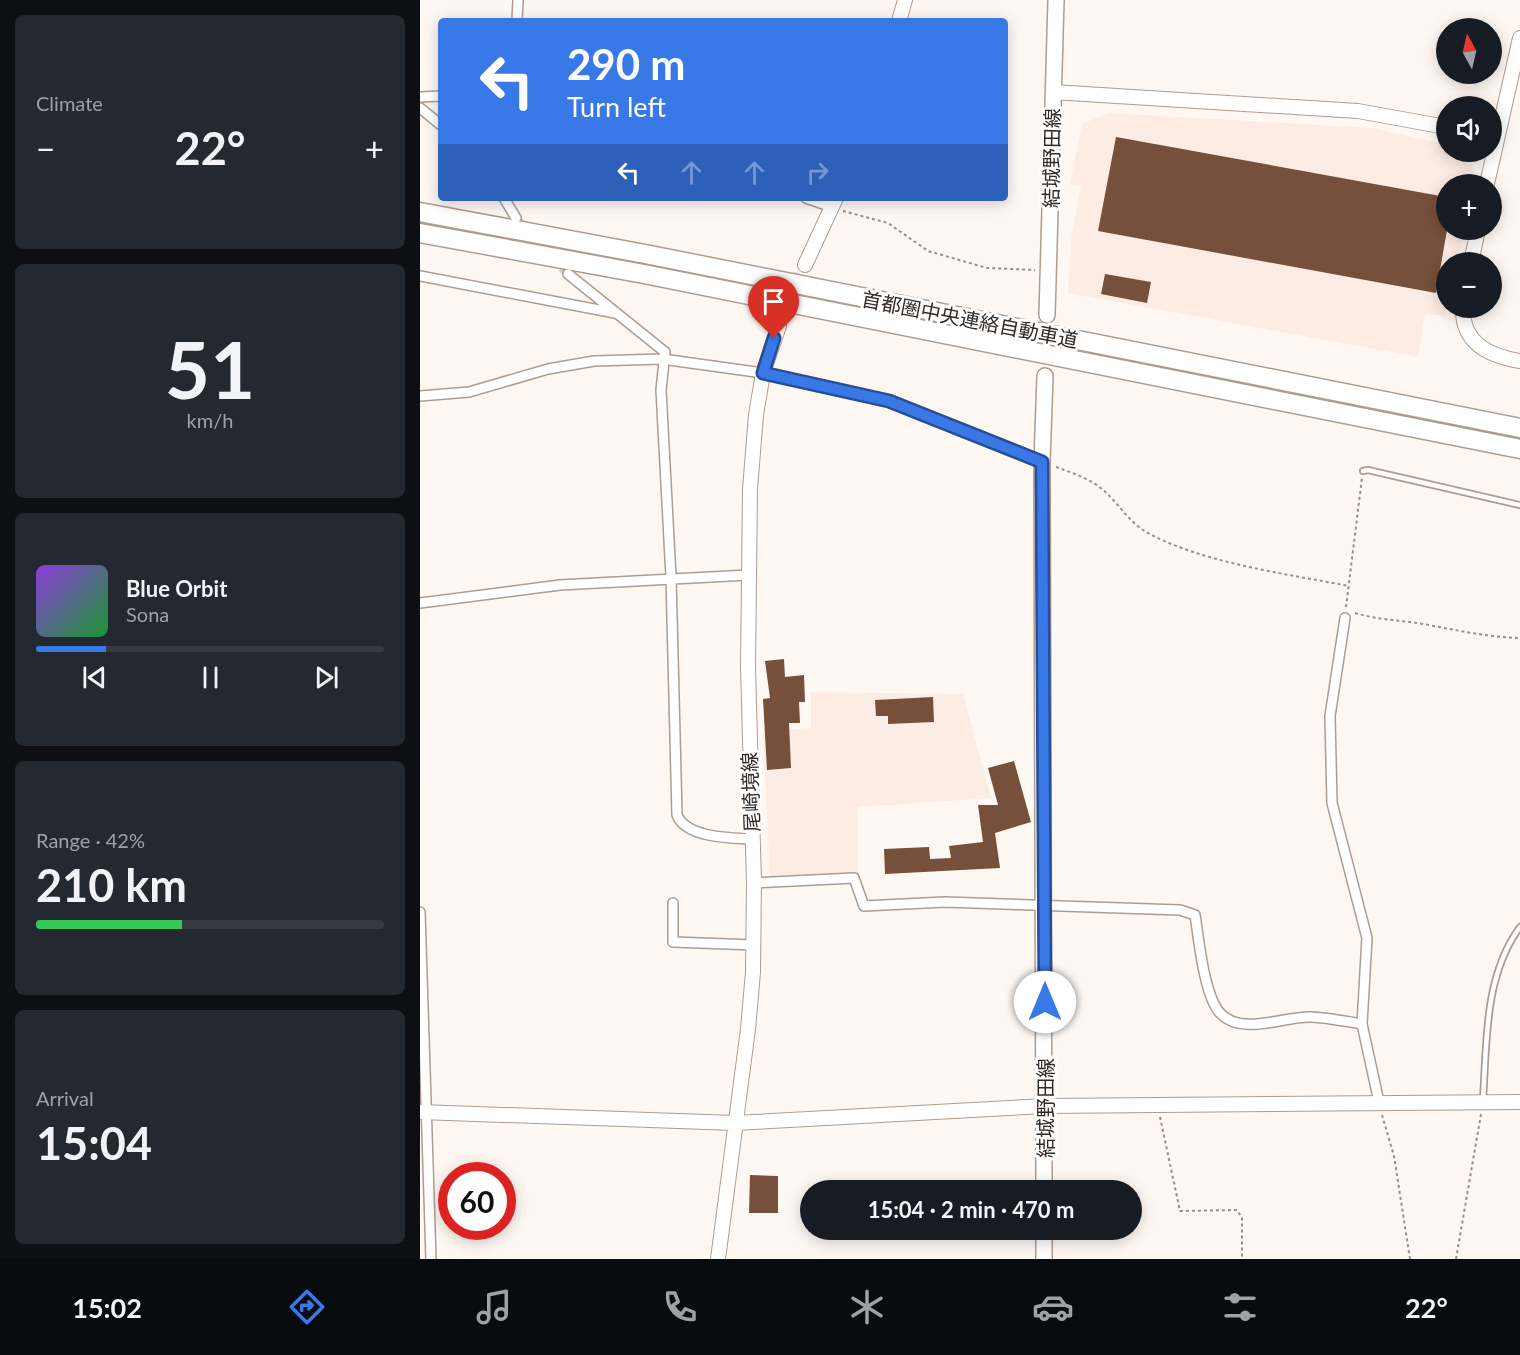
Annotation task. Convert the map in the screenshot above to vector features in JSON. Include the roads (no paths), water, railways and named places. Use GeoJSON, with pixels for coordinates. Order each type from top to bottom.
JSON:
{"type":"FeatureCollection","features":[{"type":"Feature","properties":{"kind":"highway","name":"首都圏中央連絡自動車道"},"geometry":{"type":"LineString","coordinates":[[420,212],[645,254],[1515,427]]}},
{"type":"Feature","properties":{"kind":"highway","name":"首都圏中央連絡自動車道"},"geometry":{"type":"LineString","coordinates":[[420,233],[644,274],[1520,448]]}},
{"type":"Feature","properties":{"kind":"main road","name":"結城野田線"},"geometry":{"type":"LineString","coordinates":[[1047,315],[1056,0]]}},
{"type":"Feature","properties":{"kind":"main road","name":"結城野田線"},"geometry":{"type":"LineString","coordinates":[[1044,1180],[1042,462],[1046,376]]}},
{"type":"Feature","properties":{"kind":"main road"},"geometry":{"type":"LineString","coordinates":[[1044,1240],[1044,1259]]}},
{"type":"Feature","properties":{"kind":"street"},"geometry":{"type":"LineString","coordinates":[[517,18],[518,0]]}},
{"type":"Feature","properties":{"kind":"street"},"geometry":{"type":"LineString","coordinates":[[900,18],[905,0]]}},
{"type":"Feature","properties":{"kind":"street"},"geometry":{"type":"LineString","coordinates":[[1502,106],[1520,38]]}},
{"type":"Feature","properties":{"kind":"street"},"geometry":{"type":"LineString","coordinates":[[1053,92],[1358,111],[1436,125]]}},
{"type":"Feature","properties":{"kind":"street"},"geometry":{"type":"LineString","coordinates":[[420,97],[438,96]]}},
{"type":"Feature","properties":{"kind":"street"},"geometry":{"type":"LineString","coordinates":[[420,108],[438,123]]}},
{"type":"Feature","properties":{"kind":"street"},"geometry":{"type":"LineString","coordinates":[[506,201],[516,218]]}},
{"type":"Feature","properties":{"kind":"street"},"geometry":{"type":"LineString","coordinates":[[805,265],[834,203]]}},
{"type":"Feature","properties":{"kind":"street"},"geometry":{"type":"LineString","coordinates":[[568,274],[665,351],[662,359],[661,390],[671,577],[677,815],[679,820],[692,830],[751,839]]}},
{"type":"Feature","properties":{"kind":"street"},"geometry":{"type":"LineString","coordinates":[[420,276],[617,313]]}},
{"type":"Feature","properties":{"kind":"street"},"geometry":{"type":"LineString","coordinates":[[1465,318],[1467,329],[1476,344],[1491,355],[1520,361]]}},
{"type":"Feature","properties":{"kind":"street","name":"尾崎境線"},"geometry":{"type":"LineString","coordinates":[[718,1259],[748,1029],[754,945],[748,575],[753,447],[763,373],[779,326]]}},
{"type":"Feature","properties":{"kind":"street"},"geometry":{"type":"LineString","coordinates":[[420,396],[469,392],[548,369],[594,361],[662,359],[763,373],[889,401],[1042,462]]}},
{"type":"Feature","properties":{"kind":"street"},"geometry":{"type":"LineString","coordinates":[[420,603],[560,585],[671,577],[748,575]]}},
{"type":"Feature","properties":{"kind":"street"},"geometry":{"type":"LineString","coordinates":[[1346,614],[1330,716],[1332,803],[1367,938],[1362,1024],[1378,1102]]}},
{"type":"Feature","properties":{"kind":"street"},"geometry":{"type":"LineString","coordinates":[[754,882],[854,878],[864,906],[945,902],[1180,910],[1195,915],[1205,980],[1220,1013],[1233,1021],[1247,1024],[1309,1017],[1362,1024]]}},
{"type":"Feature","properties":{"kind":"street"},"geometry":{"type":"LineString","coordinates":[[673,903],[673,942],[754,945]]}},
{"type":"Feature","properties":{"kind":"street"},"geometry":{"type":"LineString","coordinates":[[420,912],[423,1112],[431,1259]]}},
{"type":"Feature","properties":{"kind":"street"},"geometry":{"type":"LineString","coordinates":[[423,1112],[735,1123],[1045,1106],[1520,1102]]}},
{"type":"Feature","properties":{"kind":"lane"},"geometry":{"type":"LineString","coordinates":[[1363,471],[1368,470],[1520,505]]}},
{"type":"Feature","properties":{"kind":"lane"},"geometry":{"type":"LineString","coordinates":[[1483,1102],[1490,1004],[1506,946],[1520,927]]}},
{"type":"Feature","properties":{"kind":"tunnel"},"geometry":{"type":"LineString","coordinates":[[516,218],[568,274]]}},
{"type":"Feature","properties":{"kind":"tunnel"},"geometry":{"type":"LineString","coordinates":[[779,326],[805,265]]}}]}
